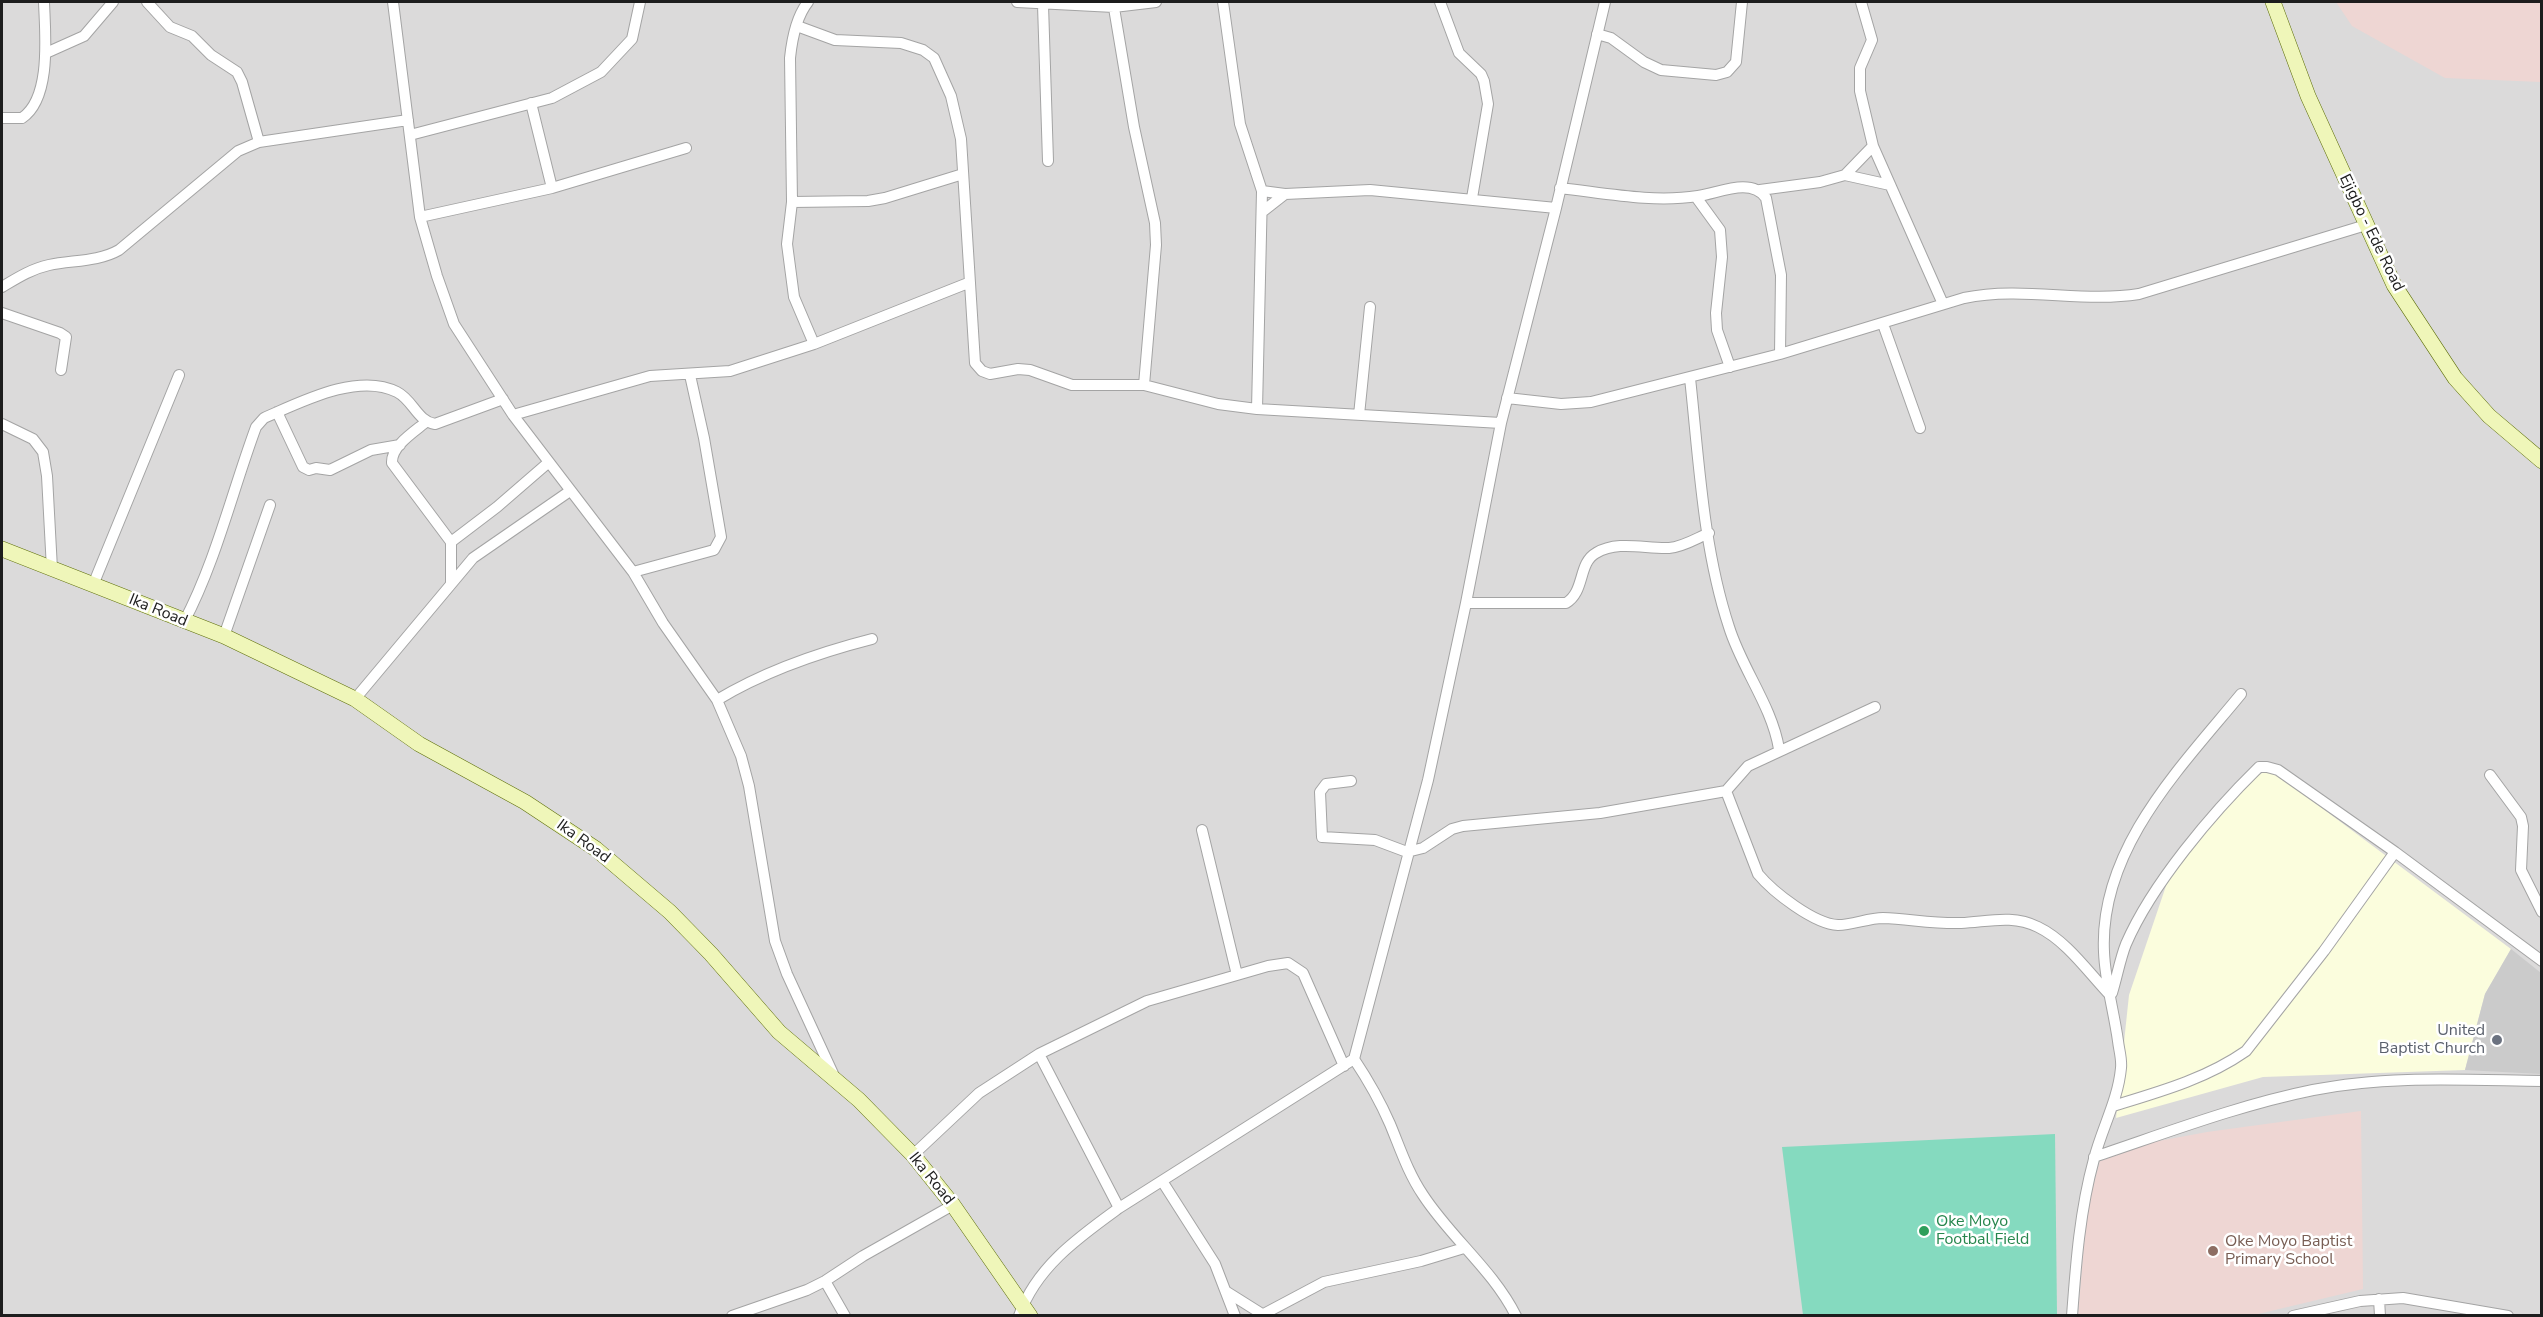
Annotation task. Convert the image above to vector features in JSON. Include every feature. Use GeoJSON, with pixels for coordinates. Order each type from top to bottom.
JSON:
{"type":"FeatureCollection","features":[{"type":"Feature","properties":{"kind":"street"},"geometry":{"type":"LineString","coordinates":[[2,118],[22,118],[37,102],[46,53],[44,2]]}},
{"type":"Feature","properties":{"kind":"street"},"geometry":{"type":"LineString","coordinates":[[46,53],[84,36],[113,2]]}},
{"type":"Feature","properties":{"kind":"street"},"geometry":{"type":"LineString","coordinates":[[147,2],[170,27],[192,36],[211,55],[237,72],[259,142]]}},
{"type":"Feature","properties":{"kind":"street"},"geometry":{"type":"LineString","coordinates":[[393,2],[420,217],[436,276],[454,324],[513,415],[633,573],[663,623],[717,700],[741,756],[749,786],[775,941],[787,974],[838,1084]]}},
{"type":"Feature","properties":{"kind":"street"},"geometry":{"type":"LineString","coordinates":[[410,135],[552,98],[602,72],[632,39],[640,2]]}},
{"type":"Feature","properties":{"kind":"street"},"geometry":{"type":"LineString","coordinates":[[808,2],[803,8],[792,41],[790,58],[792,202],[787,244],[793,289],[814,344]]}},
{"type":"Feature","properties":{"kind":"street"},"geometry":{"type":"LineString","coordinates":[[1017,2],[1043,4],[1156,2]]}},
{"type":"Feature","properties":{"kind":"street"},"geometry":{"type":"LineString","coordinates":[[1222,2],[1240,124],[1263,191],[1257,409]]}},
{"type":"Feature","properties":{"kind":"street"},"geometry":{"type":"LineString","coordinates":[[1440,2],[1459,53],[1481,74],[1487,94],[1488,104],[1472,198]]}},
{"type":"Feature","properties":{"kind":"street"},"geometry":{"type":"LineString","coordinates":[[1024,1312],[1039,1275],[1091,1228],[1354,1059],[1368,1014],[1407,852],[1428,780],[1501,423],[1556,208],[1605,2]]}},
{"type":"Feature","properties":{"kind":"street"},"geometry":{"type":"LineString","coordinates":[[1597,34],[1620,43],[1654,68],[1716,75],[1728,72],[1736,62],[1742,2]]}},
{"type":"Feature","properties":{"kind":"street"},"geometry":{"type":"LineString","coordinates":[[1861,2],[1872,39],[1860,68],[1860,91],[1873,146],[1944,304]]}},
{"type":"Feature","properties":{"kind":"street","name":"Ejigbo - Ede Road"},"geometry":{"type":"LineString","coordinates":[[2273,2],[2308,96],[2394,285],[2455,378],[2489,416],[2541,460]]}},
{"type":"Feature","properties":{"kind":"street"},"geometry":{"type":"LineString","coordinates":[[1043,4],[1048,161]]}},
{"type":"Feature","properties":{"kind":"street"},"geometry":{"type":"LineString","coordinates":[[1113,4],[1134,127],[1155,223],[1156,245],[1144,385]]}},
{"type":"Feature","properties":{"kind":"street"},"geometry":{"type":"LineString","coordinates":[[797,26],[835,40],[901,43],[923,50],[934,58],[951,96],[961,139],[968,283],[975,363],[982,371],[990,374],[1018,369],[1030,370],[1061,382],[1084,386],[1144,385],[1218,404],[1257,409],[1501,423]]}},
{"type":"Feature","properties":{"kind":"street"},"geometry":{"type":"LineString","coordinates":[[531,103],[552,189]]}},
{"type":"Feature","properties":{"kind":"street"},"geometry":{"type":"LineString","coordinates":[[2,287],[29,271],[50,265],[107,257],[119,250],[238,151],[259,142],[408,120]]}},
{"type":"Feature","properties":{"kind":"street"},"geometry":{"type":"LineString","coordinates":[[1845,175],[1873,146]]}},
{"type":"Feature","properties":{"kind":"street"},"geometry":{"type":"LineString","coordinates":[[420,217],[552,189],[686,148]]}},
{"type":"Feature","properties":{"kind":"street"},"geometry":{"type":"LineString","coordinates":[[792,202],[868,201],[963,174]]}},
{"type":"Feature","properties":{"kind":"street"},"geometry":{"type":"LineString","coordinates":[[1560,188],[1657,199],[1696,197],[1750,186],[1760,190],[1820,182],[1845,175],[1890,185]]}},
{"type":"Feature","properties":{"kind":"street"},"geometry":{"type":"LineString","coordinates":[[1263,191],[1285,194],[1348,189],[1472,198],[1556,208]]}},
{"type":"Feature","properties":{"kind":"street"},"geometry":{"type":"LineString","coordinates":[[1760,190],[1766,198],[1781,275],[1780,354]]}},
{"type":"Feature","properties":{"kind":"street"},"geometry":{"type":"LineString","coordinates":[[1262,212],[1285,194]]}},
{"type":"Feature","properties":{"kind":"street"},"geometry":{"type":"LineString","coordinates":[[1696,197],[1720,230],[1722,257],[1716,313],[1717,330],[1730,367]]}},
{"type":"Feature","properties":{"kind":"street"},"geometry":{"type":"LineString","coordinates":[[1507,398],[1561,404],[1591,402],[1780,354],[1944,304],[1992,293],[2117,297],[2139,294],[2366,225]]}},
{"type":"Feature","properties":{"kind":"street"},"geometry":{"type":"LineString","coordinates":[[513,415],[650,376],[730,371],[814,344],[968,283]]}},
{"type":"Feature","properties":{"kind":"street"},"geometry":{"type":"LineString","coordinates":[[1359,415],[1370,307]]}},
{"type":"Feature","properties":{"kind":"street"},"geometry":{"type":"LineString","coordinates":[[2,314],[60,333],[66,338],[61,370]]}},
{"type":"Feature","properties":{"kind":"street"},"geometry":{"type":"LineString","coordinates":[[1883,324],[1920,428]]}},
{"type":"Feature","properties":{"kind":"street"},"geometry":{"type":"LineString","coordinates":[[93,585],[179,375]]}},
{"type":"Feature","properties":{"kind":"street"},"geometry":{"type":"LineString","coordinates":[[633,573],[714,550],[721,537],[690,375]]}},
{"type":"Feature","properties":{"kind":"street"},"geometry":{"type":"LineString","coordinates":[[1690,378],[1714,566],[1729,628],[1776,730],[1779,749]]}},
{"type":"Feature","properties":{"kind":"street"},"geometry":{"type":"LineString","coordinates":[[184,622],[200,590],[256,427],[264,418],[336,389],[353,386],[396,391],[426,422],[435,424],[503,399]]}},
{"type":"Feature","properties":{"kind":"street"},"geometry":{"type":"LineString","coordinates":[[277,412],[303,467],[309,470],[316,468],[330,470],[371,450],[400,445]]}},
{"type":"Feature","properties":{"kind":"street"},"geometry":{"type":"LineString","coordinates":[[426,422],[400,445],[394,453],[392,463],[451,542],[451,583]]}},
{"type":"Feature","properties":{"kind":"street"},"geometry":{"type":"LineString","coordinates":[[2,423],[33,439],[43,452],[47,476],[52,569]]}},
{"type":"Feature","properties":{"kind":"street"},"geometry":{"type":"LineString","coordinates":[[451,542],[497,507],[549,462]]}},
{"type":"Feature","properties":{"kind":"street"},"geometry":{"type":"LineString","coordinates":[[355,699],[451,583],[480,552],[508,536],[570,491]]}},
{"type":"Feature","properties":{"kind":"street"},"geometry":{"type":"LineString","coordinates":[[224,636],[270,505]]}},
{"type":"Feature","properties":{"kind":"street"},"geometry":{"type":"LineString","coordinates":[[1466,603],[1566,603],[1578,590],[1587,561],[1593,554],[1606,548],[1675,547],[1709,533]]}},
{"type":"Feature","properties":{"kind":"street","name":"Ika Road"},"geometry":{"type":"LineString","coordinates":[[2,549],[224,636],[355,699],[419,744],[525,802],[596,849],[670,912],[711,954],[779,1032],[859,1100],[913,1155],[953,1205],[1024,1312]]}},
{"type":"Feature","properties":{"kind":"street"},"geometry":{"type":"LineString","coordinates":[[717,700],[747,682],[776,670],[826,651],[872,639]]}},
{"type":"Feature","properties":{"kind":"street"},"geometry":{"type":"LineString","coordinates":[[2072,1316],[2080,1219],[2094,1157],[2113,1106],[2122,1066],[2104,954],[2104,929],[2111,895],[2133,835],[2148,808],[2241,694]]}},
{"type":"Feature","properties":{"kind":"street"},"geometry":{"type":"LineString","coordinates":[[1351,781],[1326,784],[1320,792],[1322,837],[1374,840],[1407,852],[1423,848],[1452,829],[1463,826],[1600,813],[1726,791],[1748,765],[1875,707]]}},
{"type":"Feature","properties":{"kind":"street"},"geometry":{"type":"LineString","coordinates":[[2111,996],[2126,945],[2153,894],[2224,801],[2259,767],[2278,770],[2395,852],[2541,961]]}},
{"type":"Feature","properties":{"kind":"street"},"geometry":{"type":"LineString","coordinates":[[2490,775],[2521,817],[2523,826],[2521,870],[2541,912]]}},
{"type":"Feature","properties":{"kind":"street"},"geometry":{"type":"LineString","coordinates":[[1726,791],[1758,874],[1765,882],[1812,917],[1827,924],[1840,925],[1878,918],[1962,923],[2015,919],[2037,926],[2061,941],[2111,996]]}},
{"type":"Feature","properties":{"kind":"street"},"geometry":{"type":"LineString","coordinates":[[1202,830],[1236,975]]}},
{"type":"Feature","properties":{"kind":"street"},"geometry":{"type":"LineString","coordinates":[[2113,1106],[2174,1088],[2231,1062],[2246,1051],[2324,951],[2395,852]]}},
{"type":"Feature","properties":{"kind":"street"},"geometry":{"type":"LineString","coordinates":[[913,1155],[979,1093],[1039,1054],[1147,1001],[1236,975],[1288,963],[1296,966],[1303,973],[1344,1066]]}},
{"type":"Feature","properties":{"kind":"street"},"geometry":{"type":"LineString","coordinates":[[1039,1054],[1119,1208]]}},
{"type":"Feature","properties":{"kind":"street"},"geometry":{"type":"LineString","coordinates":[[1354,1059],[1389,1123],[1421,1193],[1464,1248],[1498,1284],[1516,1316]]}},
{"type":"Feature","properties":{"kind":"street"},"geometry":{"type":"LineString","coordinates":[[2094,1157],[2176,1129],[2314,1090],[2371,1083],[2442,1080],[2541,1081]]}},
{"type":"Feature","properties":{"kind":"street"},"geometry":{"type":"LineString","coordinates":[[1162,1181],[1215,1264],[1235,1316]]}},
{"type":"Feature","properties":{"kind":"street"},"geometry":{"type":"LineString","coordinates":[[732,1316],[807,1290],[825,1281],[863,1256],[953,1205]]}},
{"type":"Feature","properties":{"kind":"street"},"geometry":{"type":"LineString","coordinates":[[1227,1292],[1261,1315],[1324,1282],[1464,1248]]}},
{"type":"Feature","properties":{"kind":"street"},"geometry":{"type":"LineString","coordinates":[[825,1281],[845,1316]]}},
{"type":"Feature","properties":{"kind":"street"},"geometry":{"type":"LineString","coordinates":[[2293,1316],[2379,1299],[2403,1298],[2508,1316]]}},
{"type":"Feature","properties":{"kind":"street"},"geometry":{"type":"LineString","coordinates":[[2379,1299],[2380,1316]]}},
{"type":"Feature","properties":{"kind":"shaded area"},"geometry":{"type":"Polygon","coordinates":[[[2,2],[2541,2],[2541,1315],[2,1315],[2,2]]]}},
{"type":"Feature","properties":{"kind":"shaded area"},"geometry":{"type":"Polygon","coordinates":[[[2336,2],[2541,2],[2541,82],[2445,78],[2352,26],[2336,2]]]}},
{"type":"Feature","properties":{"kind":"shaded area"},"geometry":{"type":"Polygon","coordinates":[[[2265,771],[2275,773],[2511,949],[2485,994],[2465,1070],[2263,1077],[2116,1118],[2129,995],[2168,880],[2237,791],[2265,771]]]}},
{"type":"Feature","properties":{"kind":"shaded area"},"geometry":{"type":"Polygon","coordinates":[[[2511,949],[2541,973],[2541,1074],[2465,1070],[2485,994],[2511,949]]]}},
{"type":"Feature","properties":{"kind":"shaded area"},"geometry":{"type":"Polygon","coordinates":[[[2361,1111],[2363,1289],[2254,1315],[2078,1316],[2087,1209],[2100,1161],[2148,1143],[2207,1132],[2361,1111]]]}},
{"type":"Feature","properties":{"kind":"green space","name":"Oke Moyo Footbal Field"},"geometry":{"type":"Polygon","coordinates":[[[2055,1134],[2057,1315],[1803,1315],[1782,1147],[2055,1134]]]}},
{"type":"Feature","properties":{"kind":"place","name":"United Baptist Church"},"geometry":{"type":"Point","coordinates":[2497,1040]}},
{"type":"Feature","properties":{"kind":"place","name":"Oke Moyo Footbal Field"},"geometry":{"type":"Point","coordinates":[1924,1231]}},
{"type":"Feature","properties":{"kind":"place","name":"Oke Moyo Baptist Primary School"},"geometry":{"type":"Point","coordinates":[2213,1251]}}]}
